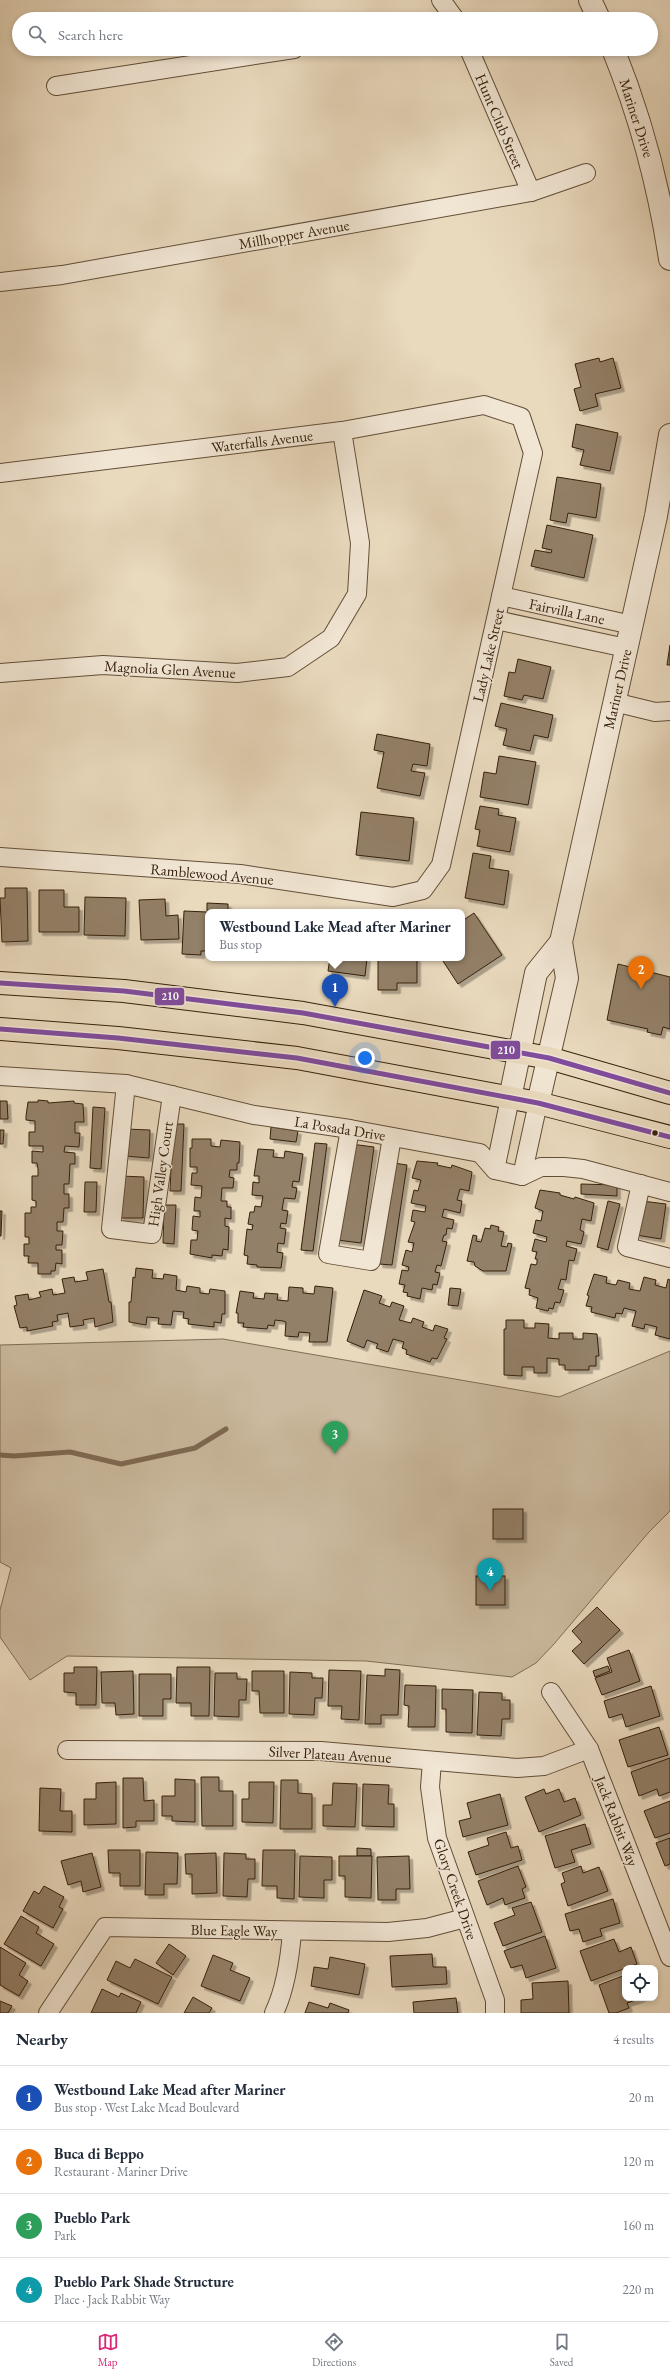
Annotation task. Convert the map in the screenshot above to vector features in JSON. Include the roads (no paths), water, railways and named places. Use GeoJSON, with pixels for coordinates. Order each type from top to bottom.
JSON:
{"type":"FeatureCollection","features":[{"type":"Feature","properties":{"kind":"main road"},"geometry":{"type":"LineString","coordinates":[[0,983],[124,991],[303,1013],[548,1058],[670,1093]]}},
{"type":"Feature","properties":{"kind":"main road"},"geometry":{"type":"LineString","coordinates":[[0,1029],[118,1038],[297,1058],[538,1103],[670,1137]]}},
{"type":"Feature","properties":{"kind":"street"},"geometry":{"type":"LineString","coordinates":[[441,0],[450,12]]}},
{"type":"Feature","properties":{"kind":"street"},"geometry":{"type":"LineString","coordinates":[[590,0],[596,12]]}},
{"type":"Feature","properties":{"kind":"street"},"geometry":{"type":"LineString","coordinates":[[56,86],[249,56]]}},
{"type":"Feature","properties":{"kind":"street","name":"Hunt Club Street"},"geometry":{"type":"LineString","coordinates":[[472,56],[531,192]]}},
{"type":"Feature","properties":{"kind":"street","name":"Mariner Drive"},"geometry":{"type":"LineString","coordinates":[[616,56],[643,130],[656,179],[670,259]]}},
{"type":"Feature","properties":{"kind":"street","name":"Millhopper Avenue"},"geometry":{"type":"LineString","coordinates":[[0,282],[62,275],[531,192],[586,173]]}},
{"type":"Feature","properties":{"kind":"street","name":"Waterfalls Avenue"},"geometry":{"type":"LineString","coordinates":[[0,473],[342,430],[484,405],[521,417]]}},
{"type":"Feature","properties":{"kind":"street","name":"Lady Lake Street"},"geometry":{"type":"LineString","coordinates":[[423,890],[441,865],[533,454],[521,417]]}},
{"type":"Feature","properties":{"kind":"street","name":"Magnolia Glen Avenue"},"geometry":{"type":"LineString","coordinates":[[0,673],[103,665],[237,673],[288,667],[331,638],[357,594],[360,543],[342,430]]}},
{"type":"Feature","properties":{"kind":"street","name":"Mariner Drive"},"geometry":{"type":"LineString","coordinates":[[522,1176],[567,978],[561,942],[656,516],[670,438]]}},
{"type":"Feature","properties":{"kind":"street","name":"Fairvilla Lane"},"geometry":{"type":"LineString","coordinates":[[501,596],[632,625]]}},
{"type":"Feature","properties":{"kind":"street","name":"Fairvilla Lane"},"geometry":{"type":"LineString","coordinates":[[496,620],[626,648]]}},
{"type":"Feature","properties":{"kind":"street"},"geometry":{"type":"LineString","coordinates":[[614,702],[655,712],[670,711]]}},
{"type":"Feature","properties":{"kind":"street","name":"Ramblewood Avenue"},"geometry":{"type":"LineString","coordinates":[[0,857],[240,874],[393,897],[423,890]]}},
{"type":"Feature","properties":{"kind":"street","name":"Mariner Drive"},"geometry":{"type":"LineString","coordinates":[[495,1170],[536,973],[561,942]]}},
{"type":"Feature","properties":{"kind":"street","name":"La Posada Drive"},"geometry":{"type":"LineString","coordinates":[[0,1076],[126,1084],[254,1115],[350,1129],[480,1153],[495,1170]]}},
{"type":"Feature","properties":{"kind":"street","name":"High Valley Court"},"geometry":{"type":"LineString","coordinates":[[126,1084],[110,1229],[152,1234],[172,1095]]}},
{"type":"Feature","properties":{"kind":"street"},"geometry":{"type":"LineString","coordinates":[[350,1129],[328,1254],[371,1261],[392,1137]]}},
{"type":"Feature","properties":{"kind":"street"},"geometry":{"type":"LineString","coordinates":[[495,1170],[522,1176],[541,1167],[564,1166],[670,1192]]}},
{"type":"Feature","properties":{"kind":"street"},"geometry":{"type":"LineString","coordinates":[[641,1184],[627,1247],[670,1258]]}},
{"type":"Feature","properties":{"kind":"street","name":"Jack Rabbit Way"},"geometry":{"type":"LineString","coordinates":[[551,1692],[589,1749],[670,1957]]}},
{"type":"Feature","properties":{"kind":"street","name":"Silver Plateau Avenue"},"geometry":{"type":"LineString","coordinates":[[67,1750],[321,1751],[523,1768],[544,1766],[589,1749]]}},
{"type":"Feature","properties":{"kind":"street","name":"Glory Creek Drive"},"geometry":{"type":"LineString","coordinates":[[432,1761],[430,1787],[437,1838],[495,2000],[495,2013]]}},
{"type":"Feature","properties":{"kind":"street","name":"Blue Eagle Way"},"geometry":{"type":"LineString","coordinates":[[48,2013],[105,1927],[388,1932],[427,1928],[465,1918]]}},
{"type":"Feature","properties":{"kind":"street"},"geometry":{"type":"LineString","coordinates":[[274,2013],[279,2003],[290,1955],[292,1931]]}},
{"type":"Feature","properties":{"kind":"waterway"},"geometry":{"type":"LineString","coordinates":[[0,1455],[14,1456],[70,1452],[121,1464],[195,1448],[226,1429]]}},
{"type":"Feature","properties":{"kind":"place","name":"Buca di Beppo"},"geometry":{"type":"Point","coordinates":[641,989]}},
{"type":"Feature","properties":{"kind":"place","name":"Westbound Lake Mead after Mariner"},"geometry":{"type":"Point","coordinates":[335,1007]}},
{"type":"Feature","properties":{"kind":"place","name":"Pueblo Park"},"geometry":{"type":"Point","coordinates":[335,1454]}},
{"type":"Feature","properties":{"kind":"place","name":"Pueblo Park Shade Structure"},"geometry":{"type":"Point","coordinates":[490,1591]}}]}
